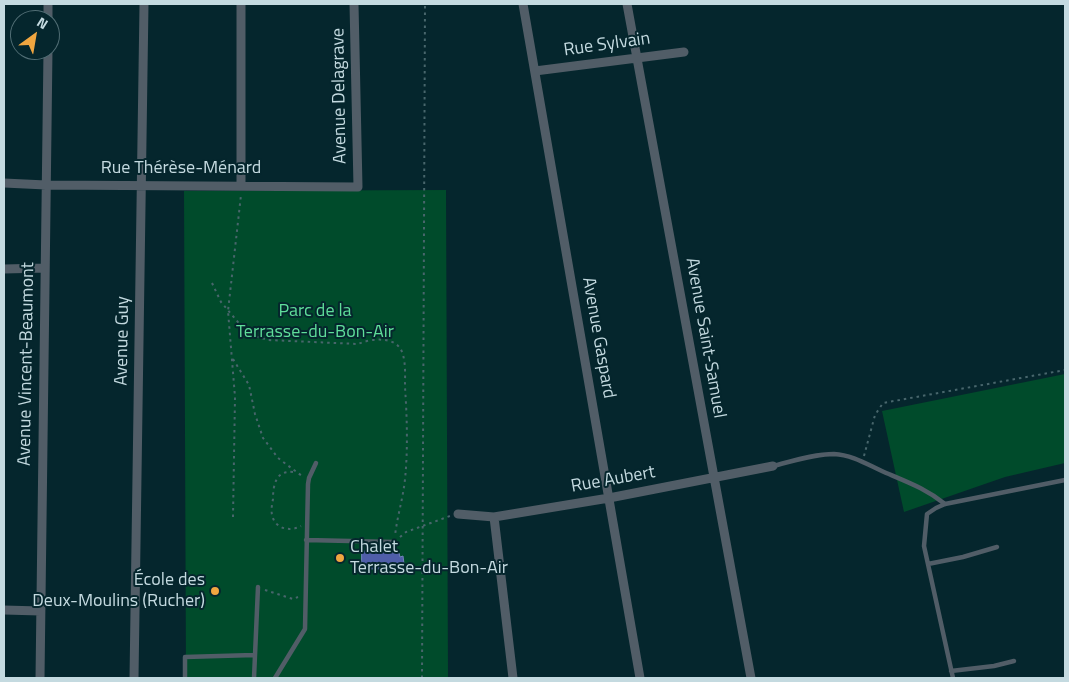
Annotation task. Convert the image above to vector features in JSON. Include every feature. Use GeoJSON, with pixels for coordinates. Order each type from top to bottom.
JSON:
{"type":"FeatureCollection","features":[{"type":"Feature","properties":{"kind":"street","name":"Avenue Guy"},"geometry":{"type":"LineString","coordinates":[[134,678],[144,4]]}},
{"type":"Feature","properties":{"kind":"street"},"geometry":{"type":"LineString","coordinates":[[241,4],[241,185]]}},
{"type":"Feature","properties":{"kind":"street","name":"Avenue Delagrave"},"geometry":{"type":"LineString","coordinates":[[354,4],[358,187]]}},
{"type":"Feature","properties":{"kind":"street","name":"Avenue Gaspard"},"geometry":{"type":"LineString","coordinates":[[523,4],[640,678]]}},
{"type":"Feature","properties":{"kind":"street","name":"Avenue Saint-Samuel"},"geometry":{"type":"LineString","coordinates":[[627,4],[752,678]]}},
{"type":"Feature","properties":{"kind":"street","name":"Rue Sylvain"},"geometry":{"type":"LineString","coordinates":[[535,71],[684,52]]}},
{"type":"Feature","properties":{"kind":"street","name":"Avenue Vincent-Beaumont"},"geometry":{"type":"LineString","coordinates":[[40,678],[48,60]]}},
{"type":"Feature","properties":{"kind":"street","name":"Rue Thérèse-Ménard"},"geometry":{"type":"LineString","coordinates":[[4,183],[46,185],[358,187]]}},
{"type":"Feature","properties":{"kind":"street"},"geometry":{"type":"LineString","coordinates":[[4,270],[45,268]]}},
{"type":"Feature","properties":{"kind":"street","name":"Rue Aubert"},"geometry":{"type":"LineString","coordinates":[[458,514],[494,517],[609,498],[773,466]]}},
{"type":"Feature","properties":{"kind":"street"},"geometry":{"type":"LineString","coordinates":[[494,517],[513,678]]}},
{"type":"Feature","properties":{"kind":"street"},"geometry":{"type":"LineString","coordinates":[[4,610],[40,611]]}},
{"type":"Feature","properties":{"kind":"lane"},"geometry":{"type":"LineString","coordinates":[[773,466],[834,454],[862,461],[916,485],[945,504]]}},
{"type":"Feature","properties":{"kind":"lane"},"geometry":{"type":"LineString","coordinates":[[275,678],[305,629],[309,478],[316,463]]}},
{"type":"Feature","properties":{"kind":"lane"},"geometry":{"type":"LineString","coordinates":[[953,678],[924,546],[927,514],[945,504],[1065,480]]}},
{"type":"Feature","properties":{"kind":"lane"},"geometry":{"type":"LineString","coordinates":[[306,540],[394,542]]}},
{"type":"Feature","properties":{"kind":"lane"},"geometry":{"type":"LineString","coordinates":[[928,564],[963,557],[997,547]]}},
{"type":"Feature","properties":{"kind":"lane"},"geometry":{"type":"LineString","coordinates":[[254,678],[258,587]]}},
{"type":"Feature","properties":{"kind":"lane"},"geometry":{"type":"LineString","coordinates":[[185,678],[185,657],[254,655]]}},
{"type":"Feature","properties":{"kind":"lane"},"geometry":{"type":"LineString","coordinates":[[951,671],[994,666],[1014,661]]}},
{"type":"Feature","properties":{"kind":"path"},"geometry":{"type":"LineString","coordinates":[[422,678],[425,4]]}},
{"type":"Feature","properties":{"kind":"path"},"geometry":{"type":"LineString","coordinates":[[233,516],[235,397],[228,311],[241,202],[241,185]]}},
{"type":"Feature","properties":{"kind":"path"},"geometry":{"type":"LineString","coordinates":[[212,283],[221,302],[248,334],[268,340],[358,344],[366,341],[390,340],[402,351],[406,402],[405,480],[396,518],[394,542]]}},
{"type":"Feature","properties":{"kind":"path"},"geometry":{"type":"LineString","coordinates":[[232,357],[249,385],[255,414],[263,438],[278,458],[296,472],[283,473],[274,481],[272,516],[275,522],[284,529],[300,526],[307,516]]}},
{"type":"Feature","properties":{"kind":"path"},"geometry":{"type":"LineString","coordinates":[[862,461],[875,415],[883,403],[1065,370]]}},
{"type":"Feature","properties":{"kind":"path"},"geometry":{"type":"LineString","coordinates":[[394,542],[406,532],[458,514]]}},
{"type":"Feature","properties":{"kind":"path"},"geometry":{"type":"LineString","coordinates":[[258,587],[293,599],[305,595]]}},
{"type":"Feature","properties":{"kind":"green space","name":"Parc de la Terrasse-du-Bon-Air"},"geometry":{"type":"Polygon","coordinates":[[[446,190],[448,678],[186,678],[184,191],[446,190]]]}},
{"type":"Feature","properties":{"kind":"green space"},"geometry":{"type":"Polygon","coordinates":[[[1065,374],[1065,463],[1005,477],[904,512],[882,411],[1065,374]]]}},
{"type":"Feature","properties":{"kind":"water"},"geometry":{"type":"Polygon","coordinates":[[[362,551],[399,553],[400,557],[403,556],[404,564],[400,564],[399,569],[362,569],[362,551]]]}},
{"type":"Feature","properties":{"kind":"place","name":"Chalet Terrasse-du-Bon-Air"},"geometry":{"type":"Point","coordinates":[340,558]}},
{"type":"Feature","properties":{"kind":"place","name":"École des Deux-Moulins (Rucher)"},"geometry":{"type":"Point","coordinates":[215,591]}}]}
